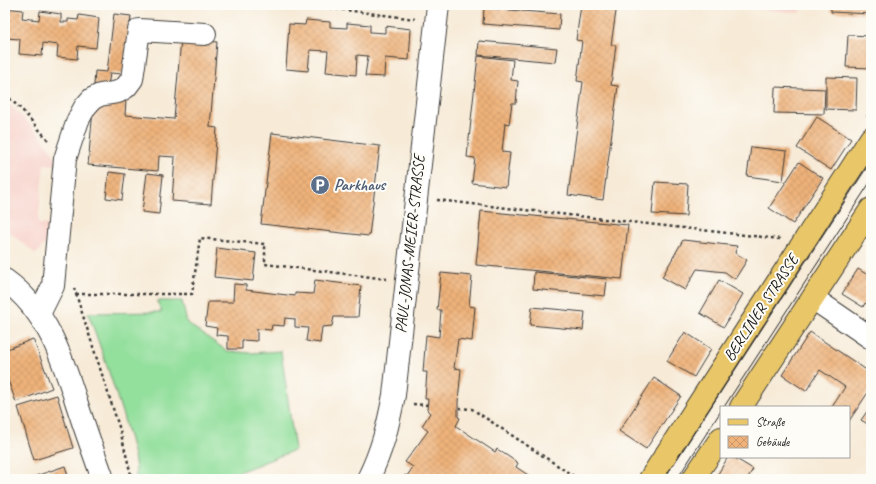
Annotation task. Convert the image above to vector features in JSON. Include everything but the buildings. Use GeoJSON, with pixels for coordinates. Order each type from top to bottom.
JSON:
{"type":"FeatureCollection","features":[{"type":"Feature","properties":{"kind":"main road","name":"BERLINER STRASSE"},"geometry":{"type":"LineString","coordinates":[[650,479],[871,138]]}},
{"type":"Feature","properties":{"kind":"main road"},"geometry":{"type":"LineString","coordinates":[[742,406],[814,299],[871,209]]}},
{"type":"Feature","properties":{"kind":"main road"},"geometry":{"type":"LineString","coordinates":[[693,479],[720,439]]}},
{"type":"Feature","properties":{"kind":"street","name":"PAUL-JONAS-MEIER-STRASSE"},"geometry":{"type":"LineString","coordinates":[[368,479],[377,460],[387,430],[394,395],[415,197],[438,5]]}},
{"type":"Feature","properties":{"kind":"street"},"geometry":{"type":"LineString","coordinates":[[39,314],[53,286],[65,159],[78,120],[85,106],[92,99],[100,95],[118,92],[126,87],[132,80],[139,30],[205,34]]}},
{"type":"Feature","properties":{"kind":"street"},"geometry":{"type":"LineString","coordinates":[[5,280],[15,287],[39,314],[51,334],[63,360],[103,479]]}},
{"type":"Feature","properties":{"kind":"street"},"geometry":{"type":"LineString","coordinates":[[814,299],[871,338]]}},
{"type":"Feature","properties":{"kind":"path"},"geometry":{"type":"LineString","coordinates":[[97,5],[106,5]]}},
{"type":"Feature","properties":{"kind":"path"},"geometry":{"type":"LineString","coordinates":[[306,5],[415,19]]}},
{"type":"Feature","properties":{"kind":"path"},"geometry":{"type":"LineString","coordinates":[[5,94],[23,111],[65,159]]}},
{"type":"Feature","properties":{"kind":"path"},"geometry":{"type":"LineString","coordinates":[[415,197],[804,242]]}},
{"type":"Feature","properties":{"kind":"path"},"geometry":{"type":"LineString","coordinates":[[76,294],[192,294],[200,238],[264,244],[265,264],[384,279],[406,280]]}},
{"type":"Feature","properties":{"kind":"path"},"geometry":{"type":"LineString","coordinates":[[74,287],[120,430],[132,479]]}},
{"type":"Feature","properties":{"kind":"path"},"geometry":{"type":"LineString","coordinates":[[459,408],[472,409],[578,479]]}},
{"type":"Feature","properties":{"kind":"shaded area"},"geometry":{"type":"Polygon","coordinates":[[[719,5],[801,5],[800,13],[719,5]]]}},
{"type":"Feature","properties":{"kind":"shaded area"},"geometry":{"type":"Polygon","coordinates":[[[5,100],[39,134],[58,160],[56,165],[44,164],[38,224],[51,225],[48,240],[36,254],[5,229],[5,100]]]}},
{"type":"Feature","properties":{"kind":"green space"},"geometry":{"type":"Polygon","coordinates":[[[157,301],[182,301],[187,323],[227,351],[251,353],[281,351],[295,450],[221,479],[136,479],[134,456],[124,419],[88,313],[162,312],[157,301]]]}},
{"type":"Feature","properties":{"kind":"tram line"},"geometry":{"type":"LineString","coordinates":[[664,479],[871,161]]}},
{"type":"Feature","properties":{"kind":"tram line"},"geometry":{"type":"LineString","coordinates":[[725,406],[871,181]]}},
{"type":"Feature","properties":{"kind":"tram line"},"geometry":{"type":"LineString","coordinates":[[677,479],[720,413]]}},
{"type":"Feature","properties":{"kind":"place","name":"Parkhaus"},"geometry":{"type":"Point","coordinates":[320,185]}}]}
